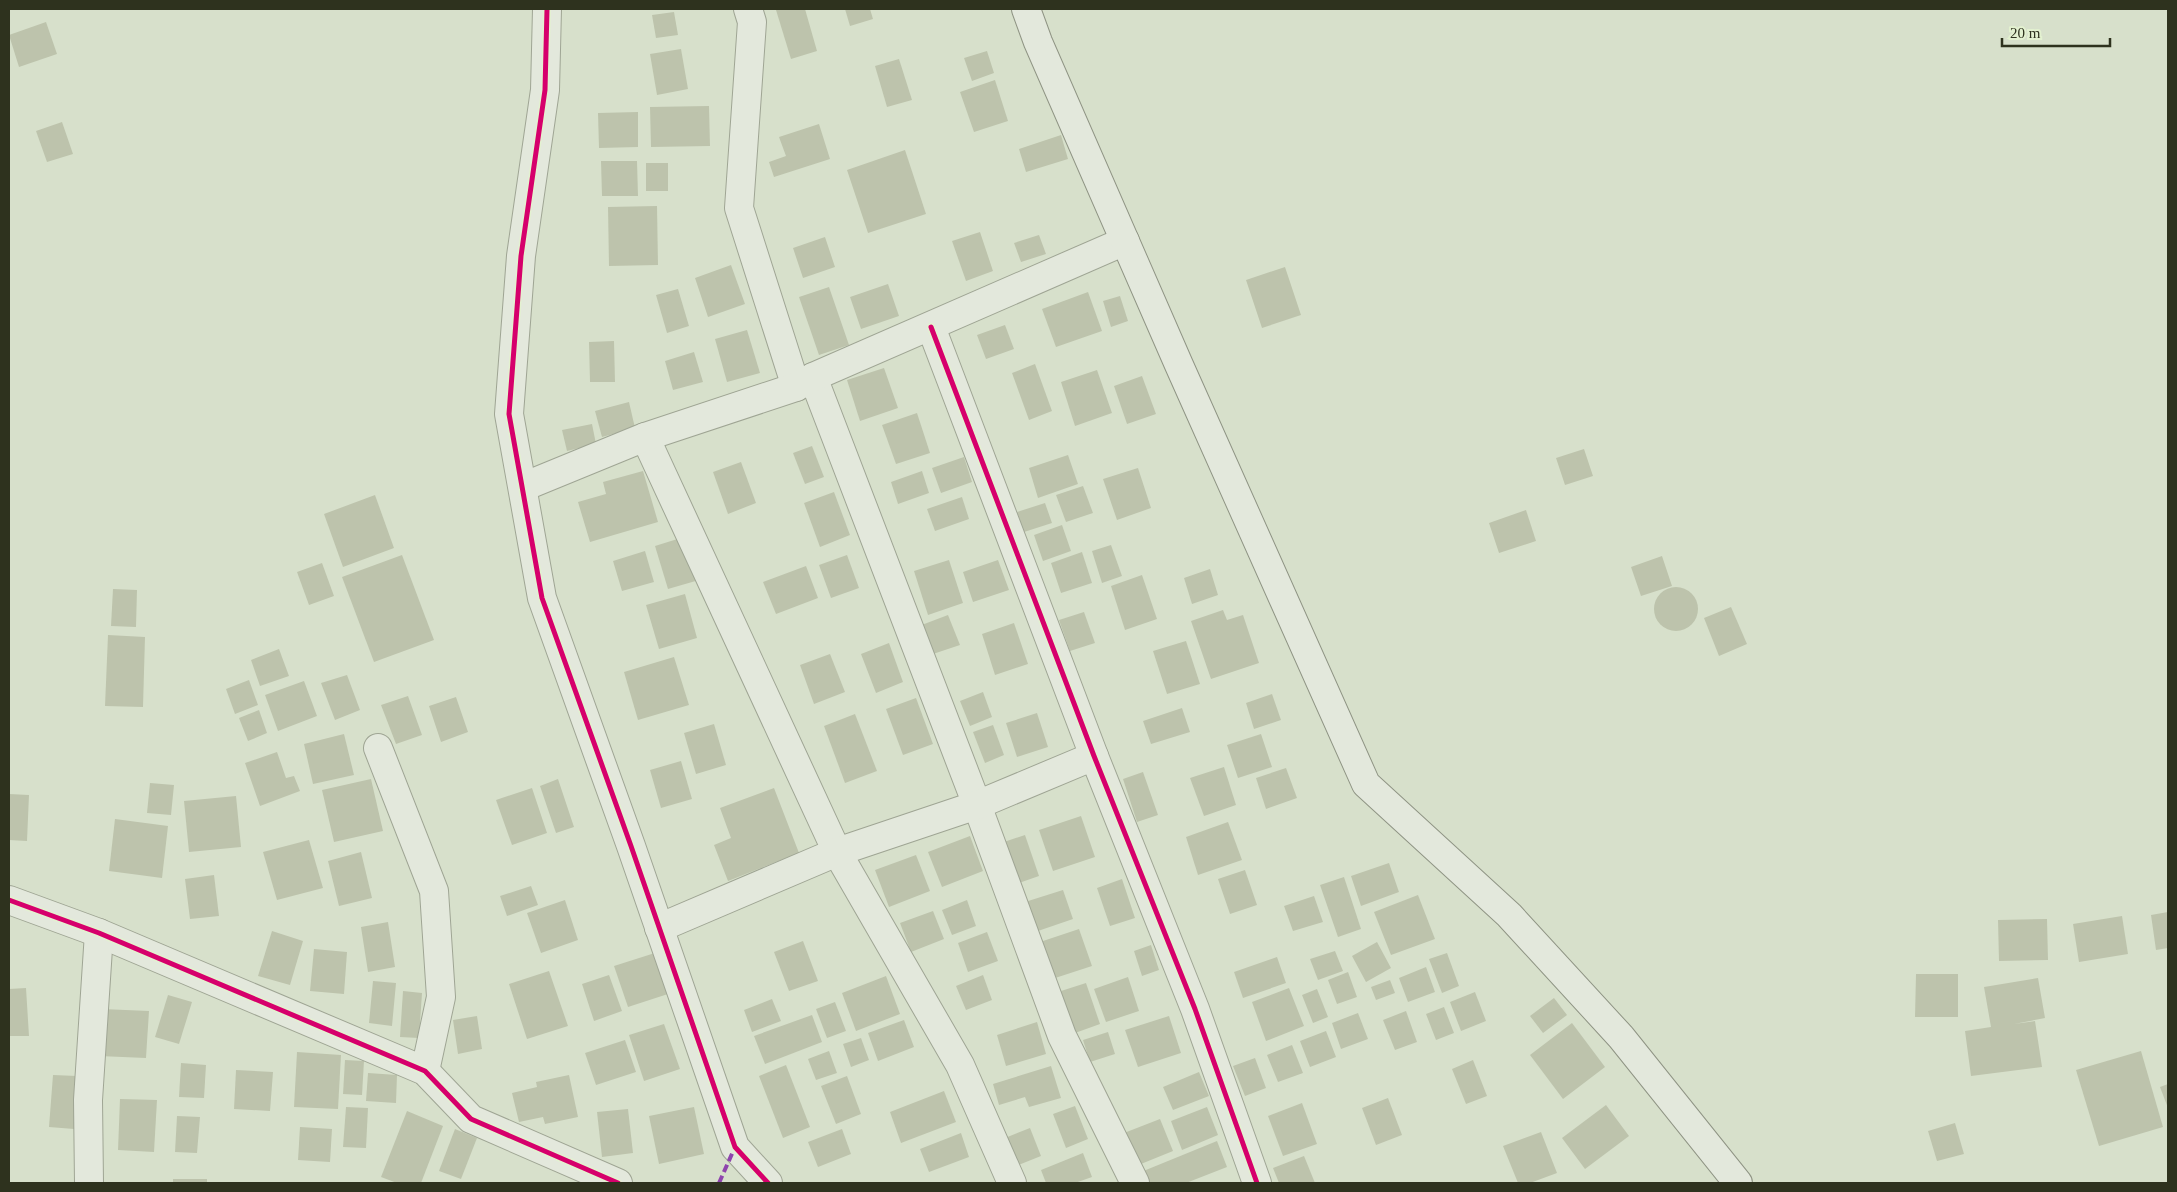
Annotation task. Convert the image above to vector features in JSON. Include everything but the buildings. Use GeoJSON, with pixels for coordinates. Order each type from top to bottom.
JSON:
{"type":"FeatureCollection","features":[{"type":"Feature","properties":{"kind":"street"},"geometry":{"type":"LineString","coordinates":[[547,9],[545,90],[522,256],[509,414],[542,598],[659,928],[734,1147],[768,1183]]}},
{"type":"Feature","properties":{"kind":"street"},"geometry":{"type":"LineString","coordinates":[[748,9],[752,22],[739,208],[804,382],[977,805],[1062,1036],[1135,1183]]}},
{"type":"Feature","properties":{"kind":"street"},"geometry":{"type":"LineString","coordinates":[[1026,9],[1038,42],[1125,241],[1366,784],[1509,915],[1621,1037],[1738,1183]]}},
{"type":"Feature","properties":{"kind":"street"},"geometry":{"type":"LineString","coordinates":[[523,487],[645,437],[804,382],[1125,241]]}},
{"type":"Feature","properties":{"kind":"street"},"geometry":{"type":"LineString","coordinates":[[931,327],[1094,756],[1195,1009],[1257,1183]]}},
{"type":"Feature","properties":{"kind":"street"},"geometry":{"type":"LineString","coordinates":[[645,437],[837,852],[960,1065],[1012,1183]]}},
{"type":"Feature","properties":{"kind":"street"},"geometry":{"type":"LineString","coordinates":[[378,748],[434,891],[441,997],[425,1071]]}},
{"type":"Feature","properties":{"kind":"street"},"geometry":{"type":"LineString","coordinates":[[659,928],[837,852],[977,805],[1094,756]]}},
{"type":"Feature","properties":{"kind":"street"},"geometry":{"type":"LineString","coordinates":[[9,900],[99,933],[425,1071],[472,1119],[618,1183]]}},
{"type":"Feature","properties":{"kind":"street"},"geometry":{"type":"LineString","coordinates":[[89,1183],[88,1100],[99,933]]}},
{"type":"Feature","properties":{"kind":"marked path"},"geometry":{"type":"LineString","coordinates":[[719,1183],[735,1147]]}},
{"type":"Feature","properties":{"kind":"cycle path"},"geometry":{"type":"LineString","coordinates":[[547,9],[545,90],[521,256],[509,414],[542,598],[631,846],[735,1147],[768,1183]]}},
{"type":"Feature","properties":{"kind":"cycle path"},"geometry":{"type":"LineString","coordinates":[[931,327],[1094,756],[1195,1009],[1257,1183]]}},
{"type":"Feature","properties":{"kind":"cycle path"},"geometry":{"type":"LineString","coordinates":[[9,900],[99,933],[425,1071],[471,1119],[618,1183]]}}]}
